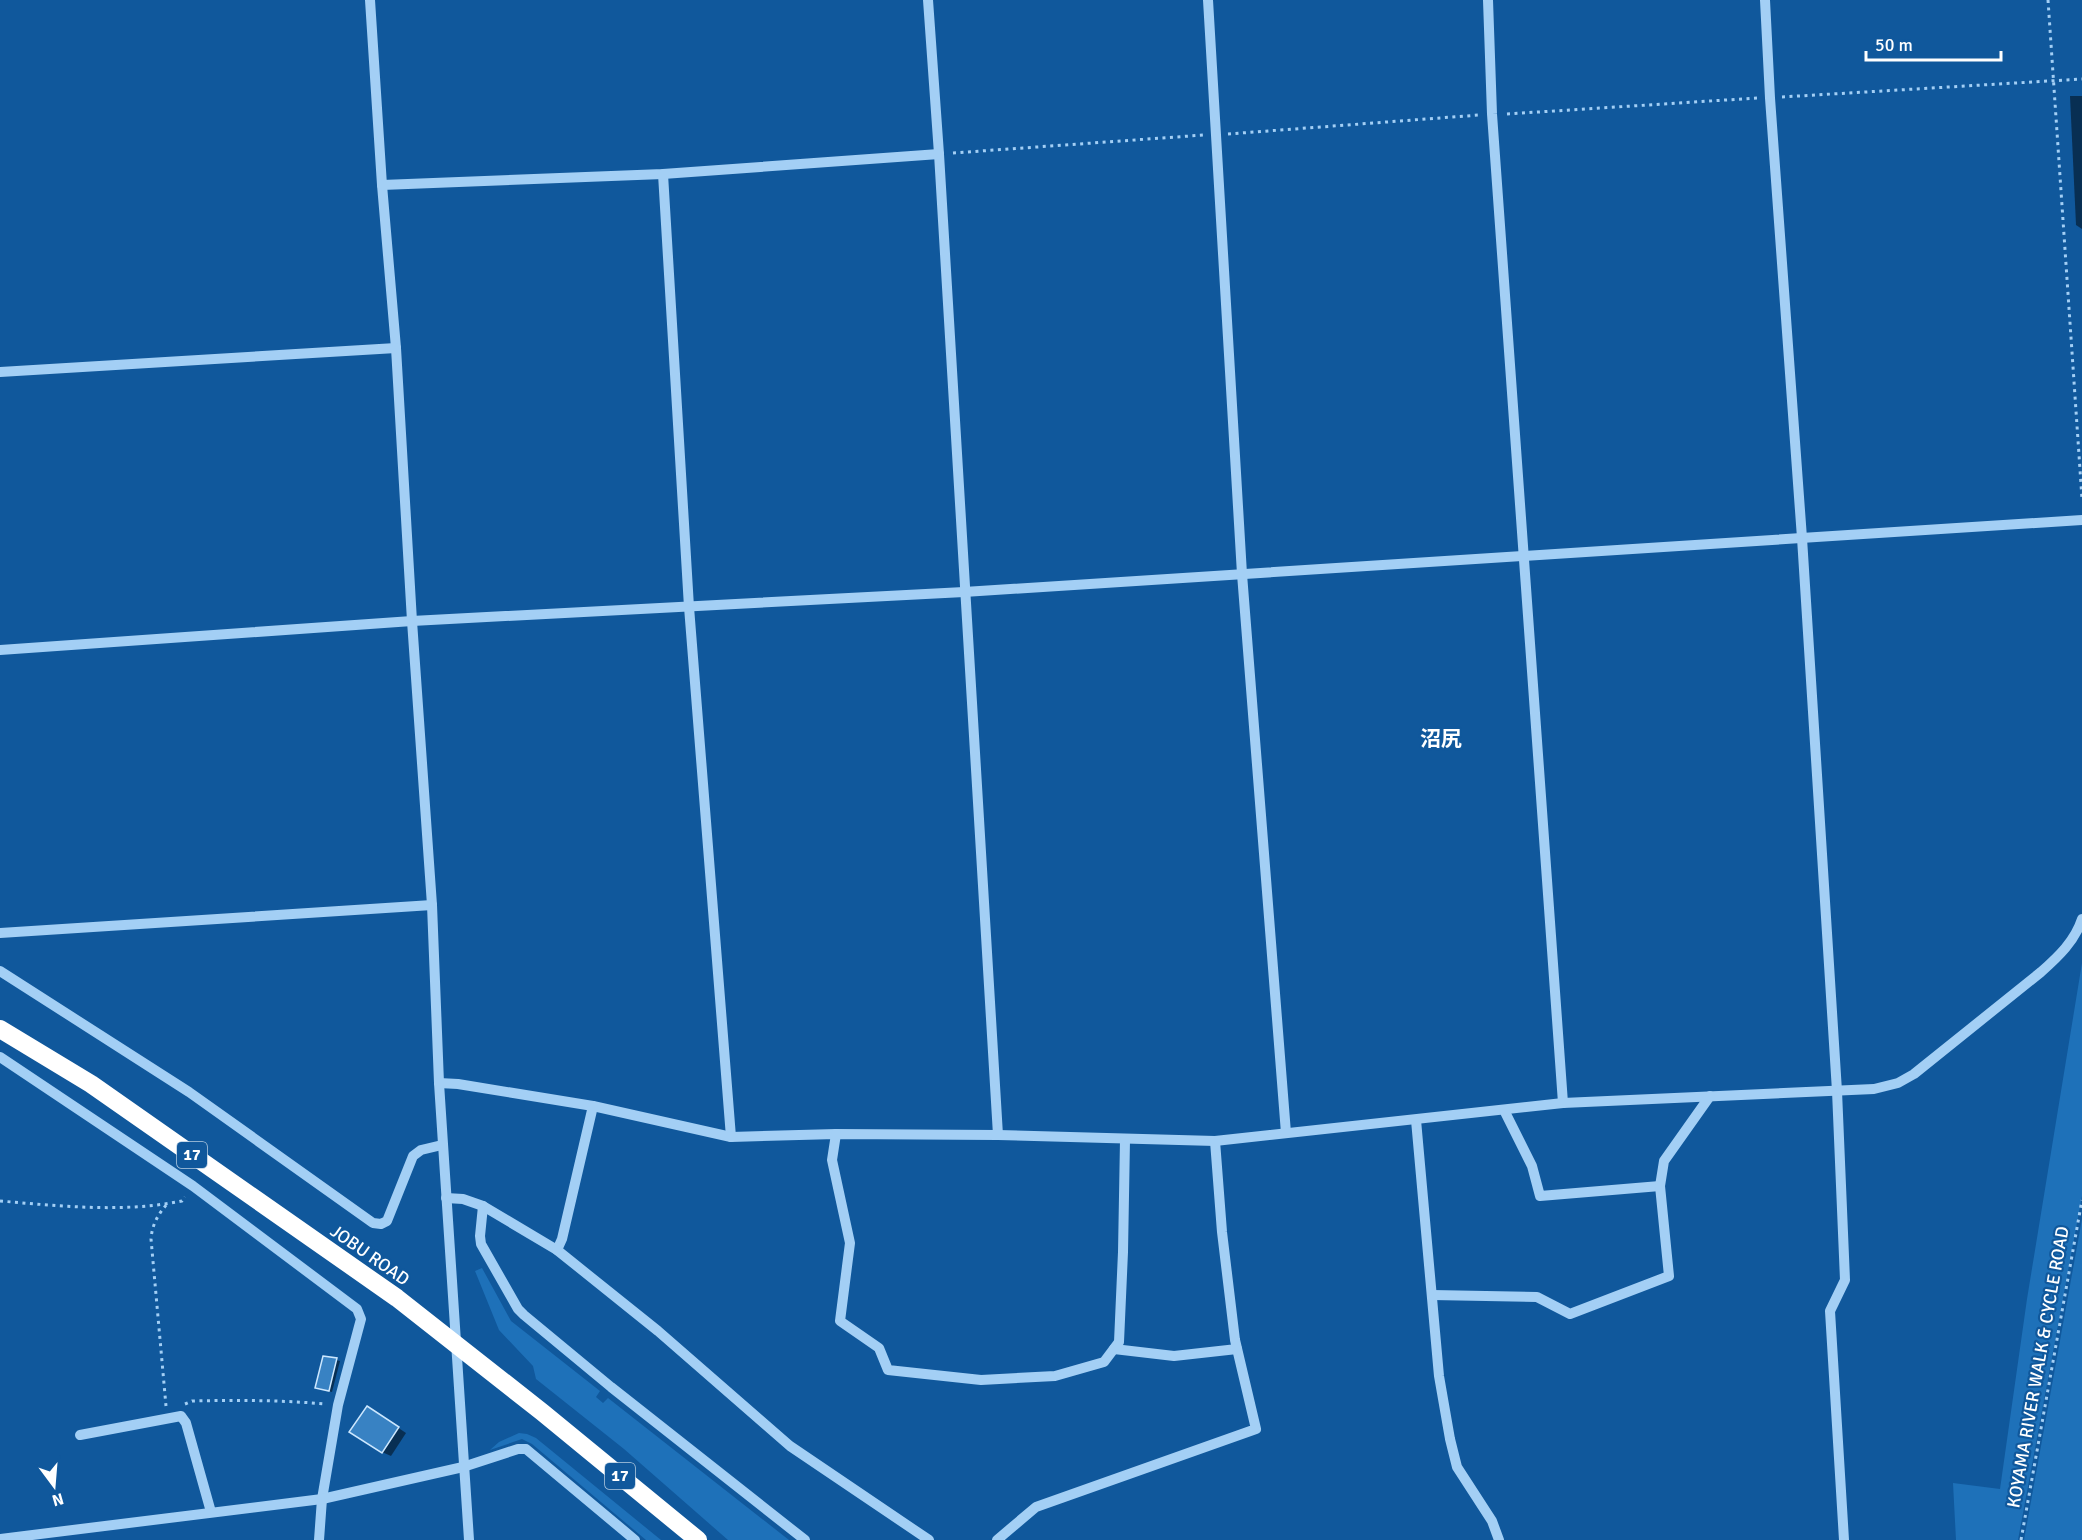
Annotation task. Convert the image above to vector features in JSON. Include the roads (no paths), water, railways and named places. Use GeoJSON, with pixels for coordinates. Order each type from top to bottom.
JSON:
{"type":"FeatureCollection","features":[{"type":"Feature","properties":{"kind":"highway","name":"JOBU ROAD"},"geometry":{"type":"LineString","coordinates":[[0,1029],[91,1084],[397,1298],[698,1540]]}},
{"type":"Feature","properties":{"kind":"street"},"geometry":{"type":"LineString","coordinates":[[370,0],[382,185],[396,348],[432,904],[442,1145],[469,1540]]}},
{"type":"Feature","properties":{"kind":"street"},"geometry":{"type":"LineString","coordinates":[[928,0],[998,1135]]}},
{"type":"Feature","properties":{"kind":"street"},"geometry":{"type":"LineString","coordinates":[[1208,0],[1242,574],[1286,1133]]}},
{"type":"Feature","properties":{"kind":"street"},"geometry":{"type":"LineString","coordinates":[[1488,0],[1492,114],[1563,1103]]}},
{"type":"Feature","properties":{"kind":"street"},"geometry":{"type":"LineString","coordinates":[[1765,0],[1837,1091],[1845,1280],[1830,1311],[1844,1540]]}},
{"type":"Feature","properties":{"kind":"street"},"geometry":{"type":"LineString","coordinates":[[382,185],[663,174],[939,154]]}},
{"type":"Feature","properties":{"kind":"street"},"geometry":{"type":"LineString","coordinates":[[663,174],[689,606],[731,1137]]}},
{"type":"Feature","properties":{"kind":"street"},"geometry":{"type":"LineString","coordinates":[[0,372],[396,348]]}},
{"type":"Feature","properties":{"kind":"street"},"geometry":{"type":"LineString","coordinates":[[0,650],[412,621],[964,592],[2082,520]]}},
{"type":"Feature","properties":{"kind":"street"},"geometry":{"type":"LineString","coordinates":[[0,933],[432,904]]}},
{"type":"Feature","properties":{"kind":"street"},"geometry":{"type":"LineString","coordinates":[[439,1083],[458,1084],[593,1106],[731,1137],[836,1134],[998,1135],[1215,1141],[1563,1103],[1888,1087],[1914,1074],[2059,956],[2074,938],[2082,919]]}},
{"type":"Feature","properties":{"kind":"street"},"geometry":{"type":"LineString","coordinates":[[0,971],[189,1092],[373,1223],[381,1224],[387,1221],[412,1156],[421,1150],[442,1145]]}},
{"type":"Feature","properties":{"kind":"street"},"geometry":{"type":"LineString","coordinates":[[0,1057],[193,1186],[357,1309],[361,1319],[338,1405],[322,1499],[319,1540]]}},
{"type":"Feature","properties":{"kind":"street"},"geometry":{"type":"LineString","coordinates":[[1432,1295],[1537,1297],[1570,1314],[1669,1276],[1660,1186],[1664,1161],[1710,1096]]}},
{"type":"Feature","properties":{"kind":"street"},"geometry":{"type":"LineString","coordinates":[[557,1250],[562,1239],[593,1106]]}},
{"type":"Feature","properties":{"kind":"street"},"geometry":{"type":"LineString","coordinates":[[1504,1110],[1532,1166],[1540,1196],[1660,1186]]}},
{"type":"Feature","properties":{"kind":"street"},"geometry":{"type":"LineString","coordinates":[[1416,1120],[1439,1376],[1450,1439],[1457,1467],[1487,1512],[1499,1540]]}},
{"type":"Feature","properties":{"kind":"street"},"geometry":{"type":"LineString","coordinates":[[836,1134],[832,1160],[850,1244],[840,1321],[879,1348],[888,1370],[981,1380],[1055,1376],[1104,1362],[1119,1342],[1125,1140]]}},
{"type":"Feature","properties":{"kind":"street"},"geometry":{"type":"LineString","coordinates":[[997,1540],[1036,1507],[1257,1429],[1237,1349],[1222,1232],[1215,1141]]}},
{"type":"Feature","properties":{"kind":"street"},"geometry":{"type":"LineString","coordinates":[[446,1198],[463,1199],[483,1206],[557,1250],[657,1331],[790,1446],[929,1540]]}},
{"type":"Feature","properties":{"kind":"street"},"geometry":{"type":"LineString","coordinates":[[483,1206],[480,1228],[481,1244],[524,1316],[805,1540]]}},
{"type":"Feature","properties":{"kind":"street"},"geometry":{"type":"LineString","coordinates":[[1113,1349],[1174,1356],[1237,1349]]}},
{"type":"Feature","properties":{"kind":"street"},"geometry":{"type":"LineString","coordinates":[[80,1435],[181,1416],[186,1423],[211,1512]]}},
{"type":"Feature","properties":{"kind":"street"},"geometry":{"type":"LineString","coordinates":[[0,1539],[322,1499],[463,1467],[518,1449],[526,1449],[634,1540]]}},
{"type":"Feature","properties":{"kind":"district","name":"沼尻"},"geometry":{"type":"Point","coordinates":[1441,739]}}]}
